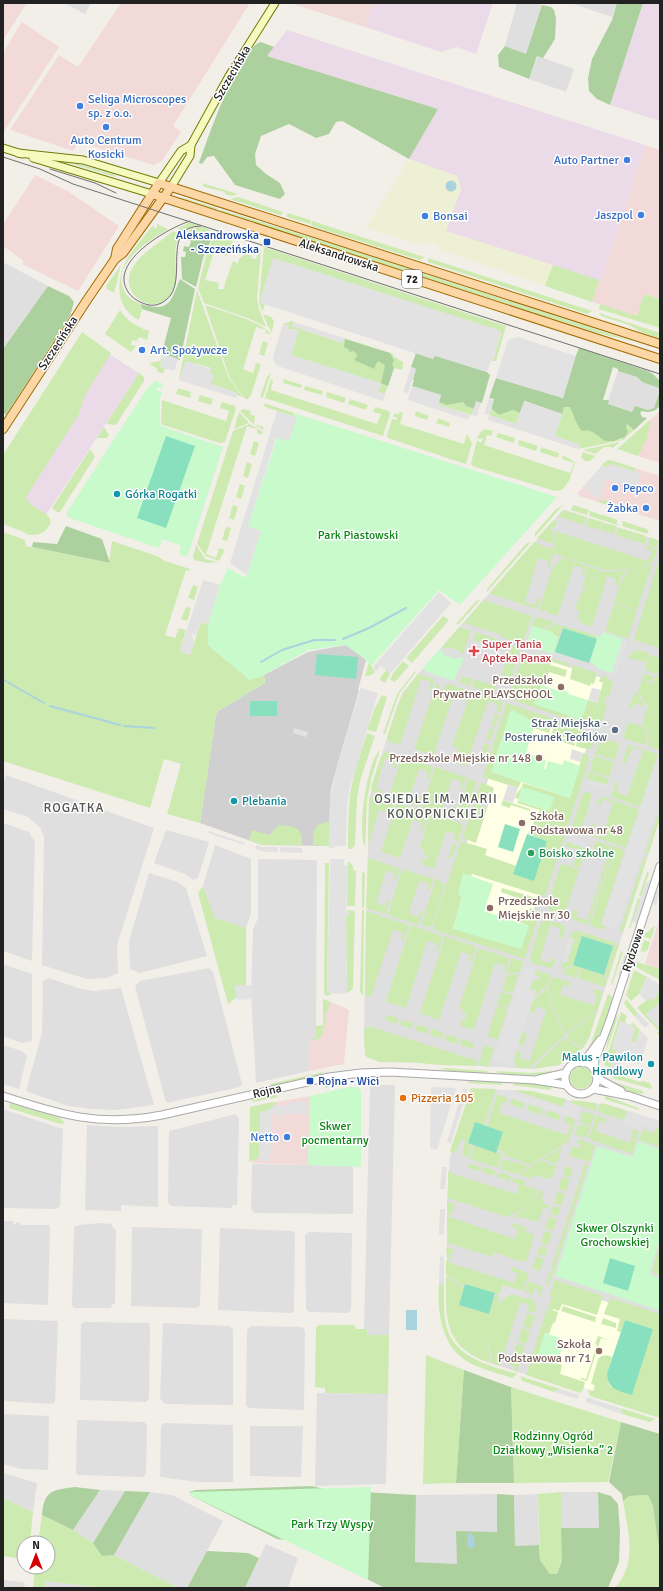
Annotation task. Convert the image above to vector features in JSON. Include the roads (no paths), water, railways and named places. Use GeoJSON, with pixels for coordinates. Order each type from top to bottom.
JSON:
{"type":"FeatureCollection","features":[{"type":"Feature","properties":{"kind":"main road","name":"Szczecińska"},"geometry":{"type":"LineString","coordinates":[[3,429],[68,327],[116,259],[123,253],[171,187],[190,156],[191,145],[229,76],[275,3]]}},
{"type":"Feature","properties":{"kind":"main road","name":"Szczecińska"},"geometry":{"type":"LineString","coordinates":[[116,259],[117,249],[152,194],[181,151],[191,145]]}},
{"type":"Feature","properties":{"kind":"main road","name":"Aleksandrowska"},"geometry":{"type":"LineString","coordinates":[[3,148],[152,194],[660,359]]}},
{"type":"Feature","properties":{"kind":"main road","name":"Aleksandrowska"},"geometry":{"type":"LineString","coordinates":[[18,153],[83,160],[160,183],[660,344]]}},
{"type":"Feature","properties":{"kind":"street","name":"Rydzowa"},"geometry":{"type":"LineString","coordinates":[[594,1069],[660,866]]}},
{"type":"Feature","properties":{"kind":"street","name":"Rydzowa"},"geometry":{"type":"LineString","coordinates":[[583,1063],[605,1034]]}},
{"type":"Feature","properties":{"kind":"street"},"geometry":{"type":"LineString","coordinates":[[583,1063],[594,1069],[597,1078],[596,1084],[588,1093],[578,1094],[573,1092],[566,1085],[566,1073],[574,1064],[583,1063]]}},
{"type":"Feature","properties":{"kind":"street","name":"Rojna"},"geometry":{"type":"LineString","coordinates":[[3,1096],[66,1115],[98,1119],[124,1120],[162,1115],[350,1074],[390,1072],[536,1080],[566,1085]]}},
{"type":"Feature","properties":{"kind":"street","name":"Rojna"},"geometry":{"type":"LineString","coordinates":[[536,1080],[566,1073]]}},
{"type":"Feature","properties":{"kind":"street"},"geometry":{"type":"LineString","coordinates":[[597,1078],[607,1085],[630,1096],[660,1106]]}},
{"type":"Feature","properties":{"kind":"street"},"geometry":{"type":"LineString","coordinates":[[592,1089],[630,1096]]}},
{"type":"Feature","properties":{"kind":"water"},"geometry":{"type":"Polygon","coordinates":[[[451,180],[455,182],[457,186],[455,190],[451,192],[447,190],[445,186],[447,182],[451,180]]]}},
{"type":"Feature","properties":{"kind":"water"},"geometry":{"type":"Polygon","coordinates":[[[406,1310],[417,1310],[417,1330],[406,1330],[406,1310]]]}},
{"type":"Feature","properties":{"kind":"water"},"geometry":{"type":"Polygon","coordinates":[[[470,1533],[473,1536],[475,1546],[472,1548],[468,1547],[467,1534],[470,1533]]]}},
{"type":"Feature","properties":{"kind":"waterway"},"geometry":{"type":"LineString","coordinates":[[343,639],[369,628],[406,608]]}},
{"type":"Feature","properties":{"kind":"waterway"},"geometry":{"type":"LineString","coordinates":[[261,662],[282,650],[314,640],[335,640]]}},
{"type":"Feature","properties":{"kind":"waterway"},"geometry":{"type":"LineString","coordinates":[[4,680],[44,703]]}},
{"type":"Feature","properties":{"kind":"waterway"},"geometry":{"type":"LineString","coordinates":[[50,706],[120,725]]}},
{"type":"Feature","properties":{"kind":"waterway"},"geometry":{"type":"LineString","coordinates":[[124,726],[154,728]]}},
{"type":"Feature","properties":{"kind":"tram line"},"geometry":{"type":"LineString","coordinates":[[3,157],[40,169],[73,184],[660,374]]}},
{"type":"Feature","properties":{"kind":"tram line"},"geometry":{"type":"LineString","coordinates":[[50,169],[95,183],[116,193]]}},
{"type":"Feature","properties":{"kind":"tram line"},"geometry":{"type":"LineString","coordinates":[[190,221],[156,238],[134,257],[127,268],[124,279],[127,290],[136,300],[149,305],[162,303],[166,300],[173,292],[176,281],[178,245],[181,235],[188,228],[201,226]]}},
{"type":"Feature","properties":{"kind":"place","name":"Seliga Microscopes sp. z o.o."},"geometry":{"type":"Point","coordinates":[80,106]}},
{"type":"Feature","properties":{"kind":"place","name":"Auto Centrum Kosicki"},"geometry":{"type":"Point","coordinates":[106,127]}},
{"type":"Feature","properties":{"kind":"place","name":"Auto Partner"},"geometry":{"type":"Point","coordinates":[627,160]}},
{"type":"Feature","properties":{"kind":"place","name":"Jaszpol"},"geometry":{"type":"Point","coordinates":[641,215]}},
{"type":"Feature","properties":{"kind":"place","name":"Bonsai"},"geometry":{"type":"Point","coordinates":[425,216]}},
{"type":"Feature","properties":{"kind":"place","name":"Aleksandrowska - Szczecińska"},"geometry":{"type":"Point","coordinates":[267,242]}},
{"type":"Feature","properties":{"kind":"place","name":"Art. Spożywcze"},"geometry":{"type":"Point","coordinates":[142,350]}},
{"type":"Feature","properties":{"kind":"place","name":"Pepco"},"geometry":{"type":"Point","coordinates":[615,488]}},
{"type":"Feature","properties":{"kind":"place","name":"Górka Rogatki"},"geometry":{"type":"Point","coordinates":[117,494]}},
{"type":"Feature","properties":{"kind":"place","name":"Żabka"},"geometry":{"type":"Point","coordinates":[646,508]}},
{"type":"Feature","properties":{"kind":"place","name":"Super Tania Apteka Panax"},"geometry":{"type":"Point","coordinates":[474,651]}},
{"type":"Feature","properties":{"kind":"place","name":"Przedszkole Prywatne PLAYSCHOOL"},"geometry":{"type":"Point","coordinates":[561,687]}},
{"type":"Feature","properties":{"kind":"place","name":"Straż Miejska - Posterunek Teofilów"},"geometry":{"type":"Point","coordinates":[615,730]}},
{"type":"Feature","properties":{"kind":"place","name":"Przedszkole Miejskie nr 148"},"geometry":{"type":"Point","coordinates":[539,758]}},
{"type":"Feature","properties":{"kind":"place","name":"Plebania"},"geometry":{"type":"Point","coordinates":[234,801]}},
{"type":"Feature","properties":{"kind":"place","name":"Szkoła Podstawowa nr 48"},"geometry":{"type":"Point","coordinates":[522,823]}},
{"type":"Feature","properties":{"kind":"place","name":"Boisko szkolne"},"geometry":{"type":"Point","coordinates":[531,853]}},
{"type":"Feature","properties":{"kind":"place","name":"Przedszkole Miejskie nr 30"},"geometry":{"type":"Point","coordinates":[490,908]}},
{"type":"Feature","properties":{"kind":"place","name":"Malus - Pawilon Handlowy"},"geometry":{"type":"Point","coordinates":[651,1064]}},
{"type":"Feature","properties":{"kind":"place","name":"Rojna - Wici"},"geometry":{"type":"Point","coordinates":[310,1081]}},
{"type":"Feature","properties":{"kind":"place","name":"Pizzeria 105"},"geometry":{"type":"Point","coordinates":[403,1098]}},
{"type":"Feature","properties":{"kind":"place","name":"Netto"},"geometry":{"type":"Point","coordinates":[287,1137]}},
{"type":"Feature","properties":{"kind":"place","name":"Szkoła Podstawowa nr 71"},"geometry":{"type":"Point","coordinates":[599,1351]}},
{"type":"Feature","properties":{"kind":"district","name":"OSIEDLE IM. MARII KONOPNICKIEJ"},"geometry":{"type":"Point","coordinates":[436,806]}},
{"type":"Feature","properties":{"kind":"district","name":"ROGATKA"},"geometry":{"type":"Point","coordinates":[74,807]}},
{"type":"Feature","properties":{"kind":"park label","name":"Park Piastowski"},"geometry":{"type":"Point","coordinates":[358,535]}},
{"type":"Feature","properties":{"kind":"park label","name":"Skwer pocmentarny"},"geometry":{"type":"Point","coordinates":[335,1133]}},
{"type":"Feature","properties":{"kind":"park label","name":"Skwer Olszynki Grochowskiej"},"geometry":{"type":"Point","coordinates":[615,1235]}},
{"type":"Feature","properties":{"kind":"park label","name":"Rodzinny Ogród Działkowy „Wisienka” 2"},"geometry":{"type":"Point","coordinates":[553,1443]}},
{"type":"Feature","properties":{"kind":"park label","name":"Park Trzy Wyspy"},"geometry":{"type":"Point","coordinates":[332,1524]}}]}
